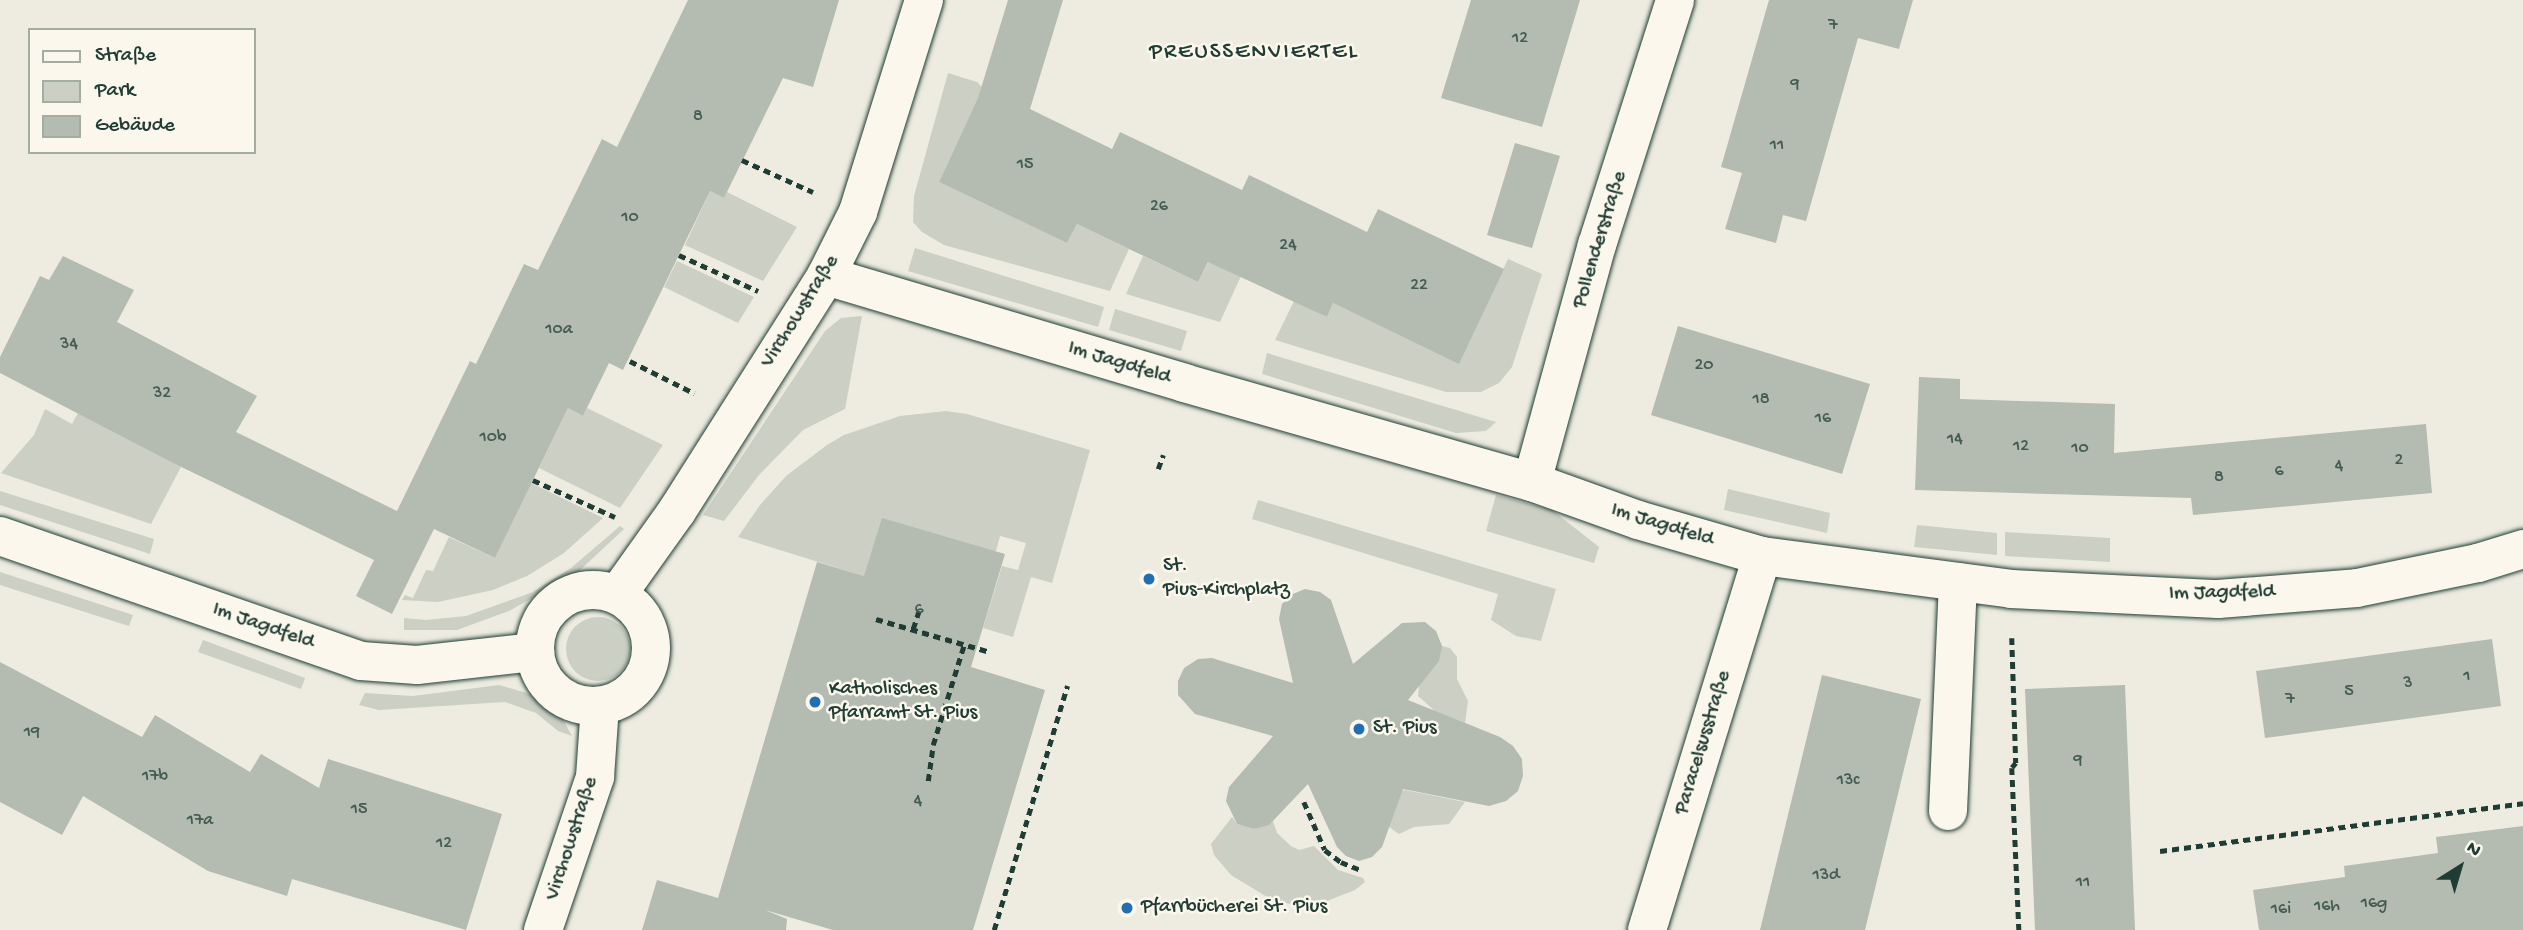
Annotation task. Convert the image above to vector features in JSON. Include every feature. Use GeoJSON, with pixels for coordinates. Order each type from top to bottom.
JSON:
{"type":"FeatureCollection","features":[{"type":"Feature","properties":{"kind":"street","name":"Virchowstraße"},"geometry":{"type":"LineString","coordinates":[[617,595],[677,511],[826,276],[858,212],[924,0]]}},
{"type":"Feature","properties":{"kind":"street","name":"Pollenderstraße"},"geometry":{"type":"LineString","coordinates":[[1532,482],[1597,245],[1675,0]]}},
{"type":"Feature","properties":{"kind":"street","name":"Im Jagdfeld"},"geometry":{"type":"LineString","coordinates":[[826,276],[1532,482],[1638,520],[1762,556],[2011,589],[2218,599],[2357,588],[2478,563],[2523,549]]}},
{"type":"Feature","properties":{"kind":"street","name":"Im Jagdfeld"},"geometry":{"type":"LineString","coordinates":[[0,536],[361,661],[417,666],[535,652]]}},
{"type":"Feature","properties":{"kind":"street","name":"Paracelsusstraße"},"geometry":{"type":"LineString","coordinates":[[1647,930],[1762,556]]}},
{"type":"Feature","properties":{"kind":"street"},"geometry":{"type":"LineString","coordinates":[[1948,811],[1958,582]]}},
{"type":"Feature","properties":{"kind":"street"},"geometry":{"type":"LineString","coordinates":[[597,590],[617,595],[633,605],[644,620],[651,638],[651,656],[645,675],[634,690],[618,701],[600,706],[581,705],[564,699],[549,686],[540,670],[535,652],[537,631],[546,614],[560,600],[578,592],[597,590]]}},
{"type":"Feature","properties":{"kind":"street","name":"Virchowstraße"},"geometry":{"type":"LineString","coordinates":[[543,930],[595,776],[600,706]]}},
{"type":"Feature","properties":{"kind":"path"},"geometry":{"type":"LineString","coordinates":[[742,160],[815,192]]}},
{"type":"Feature","properties":{"kind":"path"},"geometry":{"type":"LineString","coordinates":[[679,256],[769,295]]}},
{"type":"Feature","properties":{"kind":"path"},"geometry":{"type":"LineString","coordinates":[[630,361],[705,398]]}},
{"type":"Feature","properties":{"kind":"path"},"geometry":{"type":"LineString","coordinates":[[1158,469],[1163,455]]}},
{"type":"Feature","properties":{"kind":"path"},"geometry":{"type":"LineString","coordinates":[[533,480],[619,519]]}},
{"type":"Feature","properties":{"kind":"path"},"geometry":{"type":"LineString","coordinates":[[2011,589],[2015,763],[2012,768],[2019,930]]}},
{"type":"Feature","properties":{"kind":"path"},"geometry":{"type":"LineString","coordinates":[[913,629],[919,610]]}},
{"type":"Feature","properties":{"kind":"path"},"geometry":{"type":"LineString","coordinates":[[876,619],[990,652]]}},
{"type":"Feature","properties":{"kind":"path"},"geometry":{"type":"LineString","coordinates":[[928,781],[933,745],[964,645]]}},
{"type":"Feature","properties":{"kind":"path"},"geometry":{"type":"LineString","coordinates":[[994,930],[1067,686]]}},
{"type":"Feature","properties":{"kind":"path"},"geometry":{"type":"LineString","coordinates":[[1304,802],[1325,850],[1341,862],[1361,870]]}},
{"type":"Feature","properties":{"kind":"path"},"geometry":{"type":"LineString","coordinates":[[2160,852],[2523,803]]}},
{"type":"Feature","properties":{"kind":"green space"},"geometry":{"type":"Polygon","coordinates":[[[948,73],[977,82],[983,88],[939,182],[1067,243],[1077,224],[1129,249],[1110,291],[944,245],[922,232],[913,222],[914,196],[948,73]]]}},
{"type":"Feature","properties":{"kind":"green space"},"geometry":{"type":"Polygon","coordinates":[[[710,191],[724,198],[727,192],[797,227],[763,281],[685,245],[710,191]]]}},
{"type":"Feature","properties":{"kind":"green space"},"geometry":{"type":"Polygon","coordinates":[[[915,248],[1104,307],[1098,327],[908,271],[915,248]]]}},
{"type":"Feature","properties":{"kind":"green space"},"geometry":{"type":"Polygon","coordinates":[[[1143,256],[1198,282],[1209,261],[1241,276],[1220,322],[1126,294],[1143,256]]]}},
{"type":"Feature","properties":{"kind":"green space"},"geometry":{"type":"Polygon","coordinates":[[[1508,259],[1542,274],[1512,367],[1499,383],[1481,392],[1446,392],[1275,340],[1294,301],[1327,317],[1333,303],[1459,363],[1508,259]]]}},
{"type":"Feature","properties":{"kind":"green space"},"geometry":{"type":"Polygon","coordinates":[[[677,261],[754,297],[738,323],[664,287],[677,261]]]}},
{"type":"Feature","properties":{"kind":"green space"},"geometry":{"type":"Polygon","coordinates":[[[1115,309],[1187,331],[1181,351],[1109,330],[1115,309]]]}},
{"type":"Feature","properties":{"kind":"green space"},"geometry":{"type":"Polygon","coordinates":[[[862,316],[845,409],[803,430],[759,475],[724,521],[703,515],[825,331],[841,318],[862,316]]]}},
{"type":"Feature","properties":{"kind":"green space"},"geometry":{"type":"Polygon","coordinates":[[[1267,353],[1496,422],[1486,431],[1456,433],[1262,374],[1267,353]]]}},
{"type":"Feature","properties":{"kind":"green space"},"geometry":{"type":"Polygon","coordinates":[[[568,408],[583,416],[587,408],[663,445],[620,508],[539,468],[568,408]]]}},
{"type":"Feature","properties":{"kind":"green space"},"geometry":{"type":"Polygon","coordinates":[[[45,409],[72,424],[78,413],[181,467],[151,524],[1,473],[34,435],[45,409]]]}},
{"type":"Feature","properties":{"kind":"green space"},"geometry":{"type":"Polygon","coordinates":[[[946,411],[967,414],[1090,450],[1052,583],[1031,577],[1013,637],[983,628],[1002,566],[1018,570],[1026,543],[1000,536],[996,551],[864,576],[738,537],[760,505],[786,476],[827,445],[844,435],[900,416],[946,411]]]}},
{"type":"Feature","properties":{"kind":"green space"},"geometry":{"type":"Polygon","coordinates":[[[531,483],[603,518],[564,553],[527,576],[493,590],[438,602],[402,600],[405,595],[413,598],[426,570],[433,571],[449,537],[495,558],[531,483]]]}},
{"type":"Feature","properties":{"kind":"green space"},"geometry":{"type":"Polygon","coordinates":[[[1728,489],[1830,513],[1827,533],[1724,510],[1728,489]]]}},
{"type":"Feature","properties":{"kind":"green space"},"geometry":{"type":"Polygon","coordinates":[[[0,491],[154,539],[150,554],[0,505],[0,491]]]}},
{"type":"Feature","properties":{"kind":"green space"},"geometry":{"type":"Polygon","coordinates":[[[1496,495],[1552,510],[1599,547],[1594,563],[1486,531],[1496,495]]]}},
{"type":"Feature","properties":{"kind":"green space"},"geometry":{"type":"Polygon","coordinates":[[[1258,500],[1556,589],[1541,641],[1516,636],[1491,620],[1498,594],[1252,519],[1258,500]]]}},
{"type":"Feature","properties":{"kind":"green space"},"geometry":{"type":"Polygon","coordinates":[[[1917,525],[1997,533],[1997,555],[1914,547],[1917,525]]]}},
{"type":"Feature","properties":{"kind":"green space"},"geometry":{"type":"Polygon","coordinates":[[[620,526],[624,529],[577,573],[509,611],[457,630],[404,630],[404,618],[426,620],[466,616],[533,592],[571,568],[620,526]]]}},
{"type":"Feature","properties":{"kind":"green space"},"geometry":{"type":"Polygon","coordinates":[[[2005,532],[2110,538],[2110,562],[2005,556],[2005,532]]]}},
{"type":"Feature","properties":{"kind":"green space"},"geometry":{"type":"Polygon","coordinates":[[[0,572],[133,615],[129,626],[0,585],[0,572]]]}},
{"type":"Feature","properties":{"kind":"green space"},"geometry":{"type":"Polygon","coordinates":[[[592,617],[604,617],[621,626],[628,637],[628,661],[621,672],[604,681],[592,681],[580,676],[571,667],[566,655],[566,643],[571,631],[580,622],[592,617]]]}},
{"type":"Feature","properties":{"kind":"green space"},"geometry":{"type":"Polygon","coordinates":[[[203,640],[305,678],[301,689],[198,652],[203,640]]]}},
{"type":"Feature","properties":{"kind":"green space"},"geometry":{"type":"Polygon","coordinates":[[[1442,646],[1450,648],[1457,657],[1457,679],[1468,701],[1465,723],[1436,712],[1418,696],[1419,685],[1442,646]]]}},
{"type":"Feature","properties":{"kind":"green space"},"geometry":{"type":"Polygon","coordinates":[[[499,685],[537,696],[561,716],[572,736],[558,731],[536,713],[505,702],[379,710],[359,705],[365,693],[413,696],[499,685]]]}},
{"type":"Feature","properties":{"kind":"green space"},"geometry":{"type":"Polygon","coordinates":[[[1405,790],[1465,802],[1449,824],[1414,827],[1399,834],[1385,824],[1393,792],[1405,790]]]}},
{"type":"Feature","properties":{"kind":"green space"},"geometry":{"type":"Polygon","coordinates":[[[1232,817],[1237,824],[1254,829],[1273,821],[1277,833],[1291,846],[1299,850],[1314,846],[1338,870],[1363,878],[1365,882],[1355,890],[1309,908],[1272,900],[1231,875],[1214,855],[1211,844],[1232,817]]]}},
{"type":"Feature","properties":{"kind":"building"},"geometry":{"type":"Polygon","coordinates":[[[688,0],[839,0],[813,87],[783,78],[724,198],[710,191],[623,370],[609,363],[583,416],[568,408],[495,558],[434,529],[392,614],[356,596],[374,560],[171,462],[0,373],[0,357],[40,276],[49,280],[63,256],[134,290],[117,322],[257,396],[236,432],[397,511],[470,361],[476,364],[524,264],[538,270],[602,139],[617,147],[688,0]]]}},
{"type":"Feature","properties":{"kind":"building"},"geometry":{"type":"Polygon","coordinates":[[[1008,0],[1063,0],[1030,109],[1112,149],[1120,132],[1242,190],[1249,175],[1367,232],[1378,209],[1504,269],[1459,364],[1333,303],[1327,317],[1208,262],[1198,282],[1077,224],[1067,243],[939,182],[978,98],[1008,0]]]}},
{"type":"Feature","properties":{"kind":"building"},"geometry":{"type":"Polygon","coordinates":[[[1471,0],[1580,0],[1542,127],[1441,98],[1471,0]]]}},
{"type":"Feature","properties":{"kind":"building"},"geometry":{"type":"Polygon","coordinates":[[[1769,0],[1913,0],[1899,49],[1858,38],[1806,221],[1783,215],[1776,243],[1725,229],[1742,173],[1721,167],[1769,0]]]}},
{"type":"Feature","properties":{"kind":"building"},"geometry":{"type":"Polygon","coordinates":[[[1515,143],[1560,156],[1532,248],[1487,235],[1515,143]]]}},
{"type":"Feature","properties":{"kind":"building"},"geometry":{"type":"Polygon","coordinates":[[[1678,326],[1870,384],[1842,474],[1651,415],[1678,326]]]}},
{"type":"Feature","properties":{"kind":"building"},"geometry":{"type":"Polygon","coordinates":[[[1919,377],[1960,379],[1960,399],[2115,404],[2114,453],[2426,424],[2432,493],[2193,515],[2191,498],[1915,490],[1919,377]]]}},
{"type":"Feature","properties":{"kind":"building"},"geometry":{"type":"Polygon","coordinates":[[[882,518],[1005,554],[971,667],[1045,690],[973,930],[833,930],[765,910],[787,919],[786,930],[642,930],[657,880],[718,898],[817,562],[864,576],[882,518]]]}},
{"type":"Feature","properties":{"kind":"building","name":"St. Pius"},"geometry":{"type":"Polygon","coordinates":[[[1305,589],[1320,592],[1331,600],[1353,664],[1402,623],[1425,622],[1436,631],[1442,646],[1439,661],[1408,700],[1500,737],[1513,746],[1522,759],[1523,776],[1518,791],[1506,801],[1489,806],[1403,789],[1382,847],[1372,857],[1359,861],[1346,856],[1337,847],[1308,784],[1269,825],[1254,829],[1237,824],[1226,801],[1229,787],[1273,736],[1195,714],[1178,695],[1178,681],[1184,668],[1198,659],[1212,658],[1293,683],[1279,619],[1282,604],[1293,594],[1305,589]]]}},
{"type":"Feature","properties":{"kind":"building"},"geometry":{"type":"Polygon","coordinates":[[[2492,639],[2501,706],[2265,738],[2256,671],[2492,639]]]}},
{"type":"Feature","properties":{"kind":"building"},"geometry":{"type":"Polygon","coordinates":[[[0,662],[142,737],[155,715],[250,772],[261,754],[319,788],[328,759],[502,814],[466,930],[292,879],[287,896],[208,871],[83,796],[62,835],[0,802],[0,662]]]}},
{"type":"Feature","properties":{"kind":"building"},"geometry":{"type":"Polygon","coordinates":[[[1822,675],[1921,699],[1865,930],[1760,930],[1822,675]]]}},
{"type":"Feature","properties":{"kind":"building"},"geometry":{"type":"Polygon","coordinates":[[[2125,685],[2135,930],[2035,930],[2025,689],[2125,685]]]}},
{"type":"Feature","properties":{"kind":"building"},"geometry":{"type":"Polygon","coordinates":[[[2523,826],[2523,930],[2259,930],[2253,890],[2345,877],[2344,866],[2438,853],[2436,837],[2523,826]]]}},
{"type":"Feature","properties":{"kind":"place","name":"St. Pius-Kirchplatz"},"geometry":{"type":"Point","coordinates":[1149,579]}},
{"type":"Feature","properties":{"kind":"place","name":"Katholisches Pfarramt St. Pius"},"geometry":{"type":"Point","coordinates":[815,702]}},
{"type":"Feature","properties":{"kind":"place","name":"St. Pius"},"geometry":{"type":"Point","coordinates":[1359,729]}},
{"type":"Feature","properties":{"kind":"place","name":"Pfarrbücherei St. Pius"},"geometry":{"type":"Point","coordinates":[1127,908]}},
{"type":"Feature","properties":{"kind":"district","name":"PREUSSENVIERTEL"},"geometry":{"type":"Point","coordinates":[1254,53]}}]}
